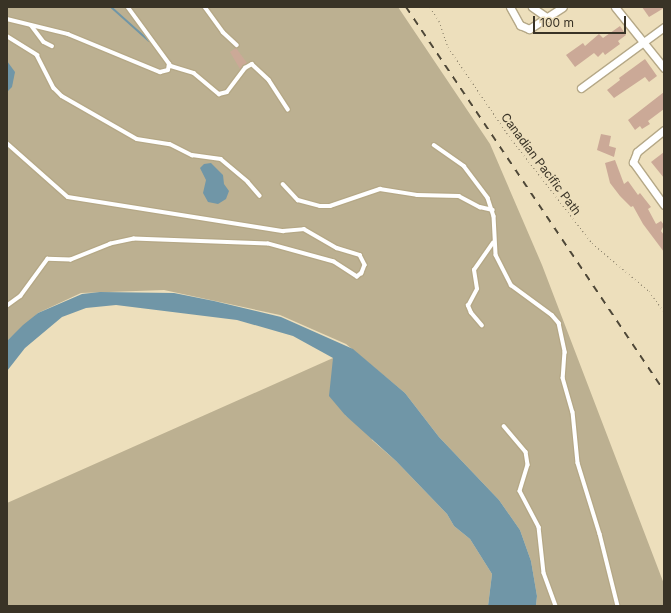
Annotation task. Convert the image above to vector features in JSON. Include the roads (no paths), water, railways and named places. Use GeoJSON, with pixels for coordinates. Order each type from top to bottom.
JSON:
{"type":"FeatureCollection","features":[{"type":"Feature","properties":{"kind":"street"},"geometry":{"type":"LineString","coordinates":[[510,7],[520,25],[529,29],[563,7]]}},
{"type":"Feature","properties":{"kind":"street"},"geometry":{"type":"LineString","coordinates":[[532,7],[548,18]]}},
{"type":"Feature","properties":{"kind":"street"},"geometry":{"type":"LineString","coordinates":[[615,7],[644,41],[664,68]]}},
{"type":"Feature","properties":{"kind":"street"},"geometry":{"type":"LineString","coordinates":[[581,88],[664,27]]}},
{"type":"Feature","properties":{"kind":"street"},"geometry":{"type":"LineString","coordinates":[[664,130],[637,152],[633,162],[664,205]]}},
{"type":"Feature","properties":{"kind":"lane"},"geometry":{"type":"LineString","coordinates":[[128,7],[151,35],[169,63],[175,68],[194,73],[219,94],[227,92],[245,68],[252,64],[269,80],[288,108]]}},
{"type":"Feature","properties":{"kind":"lane"},"geometry":{"type":"LineString","coordinates":[[205,7],[223,32],[237,44]]}},
{"type":"Feature","properties":{"kind":"lane"},"geometry":{"type":"LineString","coordinates":[[7,20],[12,19],[68,34],[160,72],[168,70],[169,63]]}},
{"type":"Feature","properties":{"kind":"lane"},"geometry":{"type":"LineString","coordinates":[[30,24],[44,42],[52,46]]}},
{"type":"Feature","properties":{"kind":"lane"},"geometry":{"type":"LineString","coordinates":[[7,36],[37,55],[54,88],[62,96],[137,138],[170,144],[192,154],[221,159],[248,182],[260,196]]}},
{"type":"Feature","properties":{"kind":"lane"},"geometry":{"type":"LineString","coordinates":[[7,143],[68,197],[283,231],[304,229],[337,248],[360,255],[365,265],[362,273],[357,277],[334,262],[268,244],[134,239],[111,244],[71,260],[48,259],[21,296],[7,306]]}},
{"type":"Feature","properties":{"kind":"lane"},"geometry":{"type":"LineString","coordinates":[[434,145],[464,166],[485,194],[492,210],[498,262],[511,285],[552,315],[558,323],[565,352],[563,378],[573,412],[578,463],[600,534],[618,606]]}},
{"type":"Feature","properties":{"kind":"lane"},"geometry":{"type":"LineString","coordinates":[[283,184],[298,200],[320,206],[334,205],[380,189],[417,195],[459,196],[480,207],[492,210]]}},
{"type":"Feature","properties":{"kind":"lane"},"geometry":{"type":"LineString","coordinates":[[482,326],[471,313],[468,306],[477,289],[474,270],[491,248],[494,237]]}},
{"type":"Feature","properties":{"kind":"lane"},"geometry":{"type":"LineString","coordinates":[[504,426],[526,452],[528,464],[520,491],[538,527],[544,573],[556,606]]}},
{"type":"Feature","properties":{"kind":"water"},"geometry":{"type":"Polygon","coordinates":[[[7,61],[15,72],[12,87],[7,92],[7,61]]]}},
{"type":"Feature","properties":{"kind":"water"},"geometry":{"type":"Polygon","coordinates":[[[211,163],[223,175],[224,184],[229,191],[226,199],[218,204],[208,202],[203,193],[206,180],[200,168],[204,164],[211,163]]]}},
{"type":"Feature","properties":{"kind":"water"},"geometry":{"type":"Polygon","coordinates":[[[100,292],[174,293],[214,301],[281,317],[353,349],[405,393],[439,437],[499,500],[520,530],[531,561],[537,596],[536,606],[488,606],[492,574],[470,539],[454,526],[447,514],[396,461],[345,415],[329,396],[333,358],[293,336],[237,320],[116,305],[86,308],[62,317],[25,348],[7,371],[7,341],[23,325],[38,313],[82,294],[100,292]]]}},
{"type":"Feature","properties":{"kind":"waterway"},"geometry":{"type":"LineString","coordinates":[[111,7],[149,41]]}},
{"type":"Feature","properties":{"kind":"railway"},"geometry":{"type":"LineString","coordinates":[[406,7],[664,391]]}}]}
